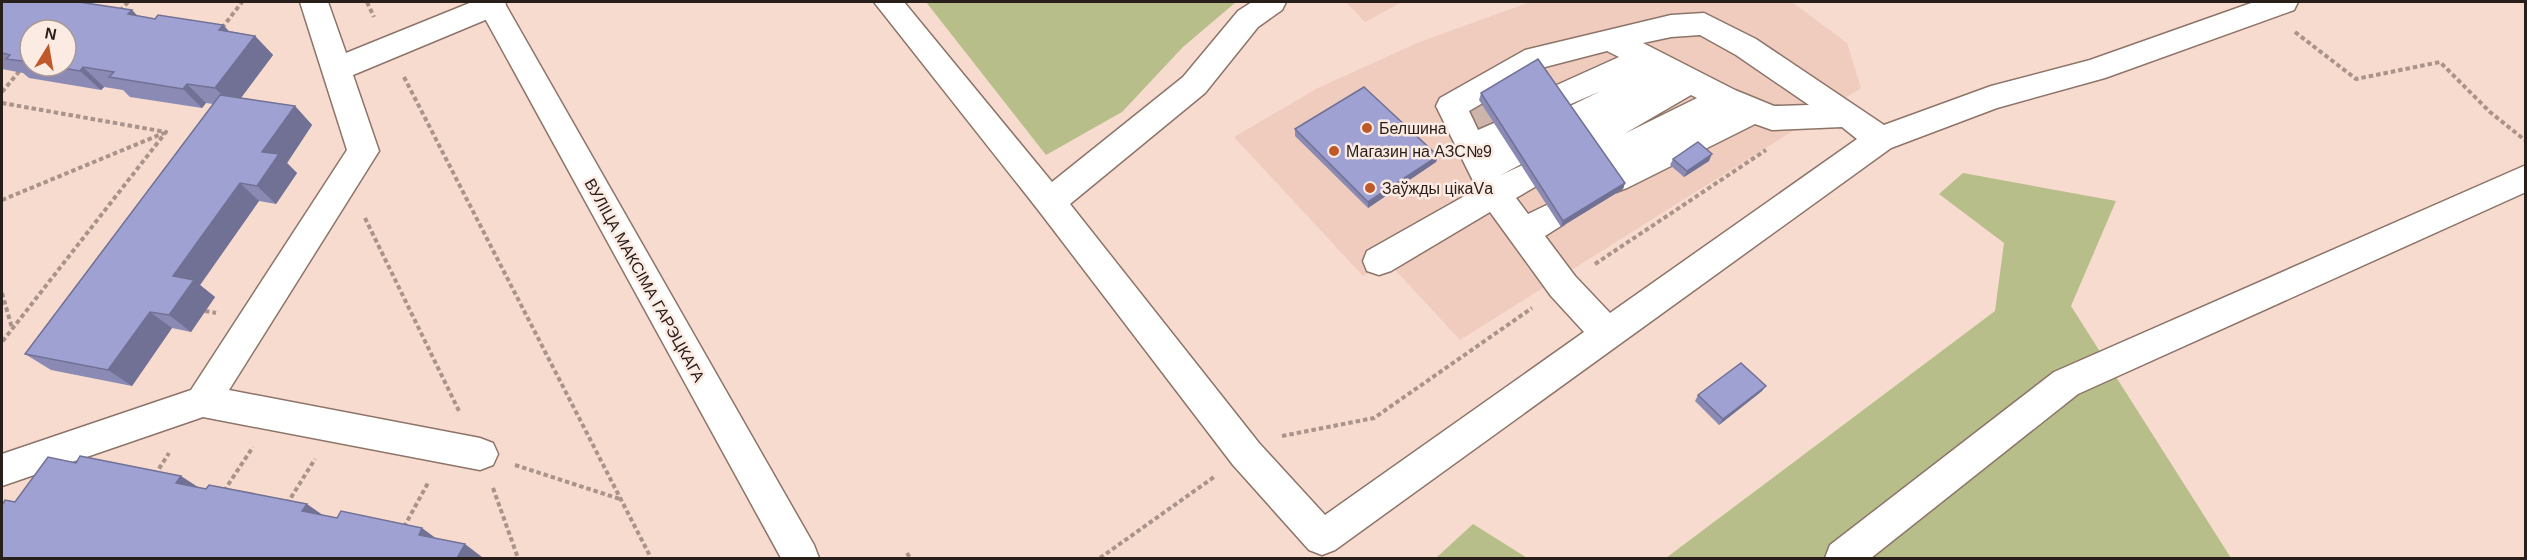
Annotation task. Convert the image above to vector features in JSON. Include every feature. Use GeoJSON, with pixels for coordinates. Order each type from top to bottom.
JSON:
{"type":"FeatureCollection","features":[{"type":"Feature","properties":{"kind":"main road"},"geometry":{"type":"LineString","coordinates":[[203,401],[363,151],[314,2]]}},
{"type":"Feature","properties":{"kind":"main road"},"geometry":{"type":"LineString","coordinates":[[888,2],[1050,202],[1246,454],[1322,538],[1880,139],[1991,98],[2094,70],[2274,4]]}},
{"type":"Feature","properties":{"kind":"main road"},"geometry":{"type":"LineString","coordinates":[[1050,202],[1194,85],[1248,19],[1272,2]]}},
{"type":"Feature","properties":{"kind":"main road"},"geometry":{"type":"LineString","coordinates":[[336,69],[491,3]]}},
{"type":"Feature","properties":{"kind":"main road","name":"ВУЛІЦА МАКСІМА ГАРЭЦКАГА"},"geometry":{"type":"LineString","coordinates":[[491,3],[801,558]]}},
{"type":"Feature","properties":{"kind":"main road"},"geometry":{"type":"LineString","coordinates":[[1582,128],[1647,58],[1671,26],[1704,24],[1746,47],[1848,114],[1880,139]]}},
{"type":"Feature","properties":{"kind":"main road"},"geometry":{"type":"LineString","coordinates":[[1608,335],[1563,286],[1496,191],[1451,106],[1536,58],[1647,58],[1724,98],[1772,118],[1848,114]]}},
{"type":"Feature","properties":{"kind":"main road"},"geometry":{"type":"LineString","coordinates":[[1582,128],[1647,58]]}},
{"type":"Feature","properties":{"kind":"main road"},"geometry":{"type":"LineString","coordinates":[[1582,128],[1724,98]]}},
{"type":"Feature","properties":{"kind":"main road"},"geometry":{"type":"LineString","coordinates":[[1582,128],[1755,110]]}},
{"type":"Feature","properties":{"kind":"main road"},"geometry":{"type":"LineString","coordinates":[[1496,191],[1528,174]]}},
{"type":"Feature","properties":{"kind":"main road"},"geometry":{"type":"LineString","coordinates":[[1496,191],[1528,174]]}},
{"type":"Feature","properties":{"kind":"main road"},"geometry":{"type":"LineString","coordinates":[[1379,261],[1528,174]]}},
{"type":"Feature","properties":{"kind":"main road"},"geometry":{"type":"LineString","coordinates":[[1843,558],[2066,383],[2526,178]]}},
{"type":"Feature","properties":{"kind":"main road"},"geometry":{"type":"LineString","coordinates":[[2,470],[203,401],[464,451]]}},
{"type":"Feature","properties":{"kind":"path"},"geometry":{"type":"LineString","coordinates":[[116,16],[128,2]]}},
{"type":"Feature","properties":{"kind":"path"},"geometry":{"type":"LineString","coordinates":[[219,33],[242,2]]}},
{"type":"Feature","properties":{"kind":"path"},"geometry":{"type":"LineString","coordinates":[[366,2],[651,558]]}},
{"type":"Feature","properties":{"kind":"path"},"geometry":{"type":"LineString","coordinates":[[2274,4],[2356,79],[2440,62],[2490,112],[2526,141]]}},
{"type":"Feature","properties":{"kind":"path"},"geometry":{"type":"LineString","coordinates":[[2,92],[18,73]]}},
{"type":"Feature","properties":{"kind":"path"},"geometry":{"type":"LineString","coordinates":[[2,103],[166,132]]}},
{"type":"Feature","properties":{"kind":"path"},"geometry":{"type":"LineString","coordinates":[[2,200],[166,132]]}},
{"type":"Feature","properties":{"kind":"path"},"geometry":{"type":"LineString","coordinates":[[2,342],[166,132]]}},
{"type":"Feature","properties":{"kind":"path"},"geometry":{"type":"LineString","coordinates":[[1100,558],[1246,454],[1290,433],[1374,417],[1563,286],[1771,147]]}},
{"type":"Feature","properties":{"kind":"path"},"geometry":{"type":"LineString","coordinates":[[346,179],[464,451],[518,558]]}},
{"type":"Feature","properties":{"kind":"path"},"geometry":{"type":"LineString","coordinates":[[2,293],[12,328]]}},
{"type":"Feature","properties":{"kind":"path"},"geometry":{"type":"LineString","coordinates":[[218,501],[274,414]]}},
{"type":"Feature","properties":{"kind":"path"},"geometry":{"type":"LineString","coordinates":[[283,509],[336,426]]}},
{"type":"Feature","properties":{"kind":"path"},"geometry":{"type":"LineString","coordinates":[[464,451],[620,499]]}},
{"type":"Feature","properties":{"kind":"path"},"geometry":{"type":"LineString","coordinates":[[401,533],[464,451]]}},
{"type":"Feature","properties":{"kind":"path"},"geometry":{"type":"LineString","coordinates":[[907,553],[910,558]]}},
{"type":"Feature","properties":{"kind":"shaded area"},"geometry":{"type":"Polygon","coordinates":[[[1346,2],[1402,2],[1365,22],[1346,2]]]}},
{"type":"Feature","properties":{"kind":"shaded area"},"geometry":{"type":"Polygon","coordinates":[[[1530,2],[1792,2],[1847,43],[1861,88],[1460,340],[1387,261],[1363,276],[1234,137],[1316,89],[1417,43],[1530,2]]]}},
{"type":"Feature","properties":{"kind":"green space"},"geometry":{"type":"Polygon","coordinates":[[[926,2],[1236,2],[1183,47],[1122,112],[1046,155],[926,2]]]}},
{"type":"Feature","properties":{"kind":"green space"},"geometry":{"type":"Polygon","coordinates":[[[1963,173],[2116,201],[2071,306],[2231,558],[1666,558],[1995,311],[2004,243],[1939,194],[1963,173]]]}},
{"type":"Feature","properties":{"kind":"green space"},"geometry":{"type":"Polygon","coordinates":[[[1473,524],[1527,558],[1436,558],[1473,524]]]}},
{"type":"Feature","properties":{"kind":"building"},"geometry":{"type":"Polygon","coordinates":[[[2,2],[79,2],[132,10],[128,14],[155,19],[158,15],[223,25],[219,30],[255,36],[215,88],[187,84],[183,89],[109,77],[114,72],[83,67],[78,71],[78,18],[18,18],[18,60],[6,59],[10,55],[2,53],[2,2]]]}},
{"type":"Feature","properties":{"kind":"building"},"geometry":{"type":"Polygon","coordinates":[[[1538,59],[1625,183],[1563,221],[1481,93],[1538,59]]]}},
{"type":"Feature","properties":{"kind":"building"},"geometry":{"type":"Polygon","coordinates":[[[1364,87],[1438,156],[1368,202],[1295,129],[1364,87]]]}},
{"type":"Feature","properties":{"kind":"building"},"geometry":{"type":"Polygon","coordinates":[[[220,95],[295,106],[262,152],[279,154],[257,186],[240,183],[173,276],[194,280],[169,315],[150,312],[108,370],[25,354],[220,95]]]}},
{"type":"Feature","properties":{"kind":"building"},"geometry":{"type":"Polygon","coordinates":[[[1698,142],[1712,154],[1687,171],[1673,159],[1698,142]]]}},
{"type":"Feature","properties":{"kind":"building"},"geometry":{"type":"Polygon","coordinates":[[[1741,363],[1766,386],[1723,419],[1698,395],[1741,363]]]}},
{"type":"Feature","properties":{"kind":"building"},"geometry":{"type":"Polygon","coordinates":[[[80,456],[181,476],[176,483],[206,489],[209,485],[307,504],[302,511],[337,518],[341,511],[422,528],[419,535],[465,544],[457,558],[2,558],[2,505],[5,500],[15,502],[48,457],[76,463],[80,456]]]}},
{"type":"Feature","properties":{"kind":"tunnel"},"geometry":{"type":"LineString","coordinates":[[1462,129],[1527,91]]}},
{"type":"Feature","properties":{"kind":"place","name":"Белшина"},"geometry":{"type":"Point","coordinates":[1367,128]}},
{"type":"Feature","properties":{"kind":"place","name":"Магазин на АЗС№9"},"geometry":{"type":"Point","coordinates":[1334,151]}},
{"type":"Feature","properties":{"kind":"place","name":"Заўжды цікаVа"},"geometry":{"type":"Point","coordinates":[1370,188]}}]}
